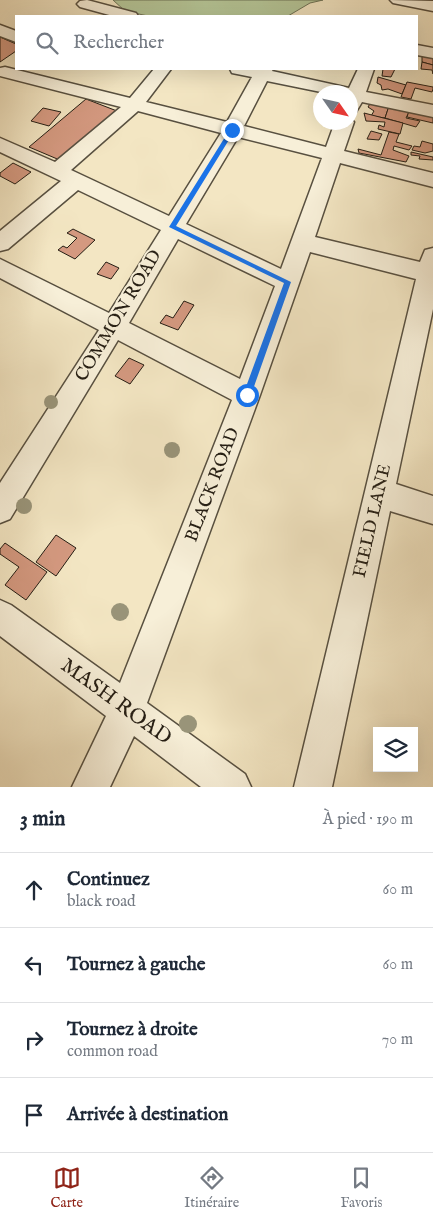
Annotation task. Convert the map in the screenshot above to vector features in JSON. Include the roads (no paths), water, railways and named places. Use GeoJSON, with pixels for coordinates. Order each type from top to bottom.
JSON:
{"type":"FeatureCollection","features":[{"type":"Feature","properties":{"kind":"street"},"geometry":{"type":"LineString","coordinates":[[70,15],[87,2],[127,15]]}},
{"type":"Feature","properties":{"kind":"street"},"geometry":{"type":"LineString","coordinates":[[394,3],[433,6]]}},
{"type":"Feature","properties":{"kind":"street"},"geometry":{"type":"LineString","coordinates":[[0,30],[15,37]]}},
{"type":"Feature","properties":{"kind":"street"},"geometry":{"type":"LineString","coordinates":[[418,50],[433,53]]}},
{"type":"Feature","properties":{"kind":"street"},"geometry":{"type":"LineString","coordinates":[[7,70],[134,105],[433,180]]}},
{"type":"Feature","properties":{"kind":"street"},"geometry":{"type":"LineString","coordinates":[[0,243],[134,105],[162,70]]}},
{"type":"Feature","properties":{"kind":"street"},"geometry":{"type":"LineString","coordinates":[[246,70],[263,72],[313,86]]}},
{"type":"Feature","properties":{"kind":"street"},"geometry":{"type":"LineString","coordinates":[[357,85],[365,70]]}},
{"type":"Feature","properties":{"kind":"street","name":"COMMON ROAD"},"geometry":{"type":"LineString","coordinates":[[0,508],[113,328],[232,130],[263,72]]}},
{"type":"Feature","properties":{"kind":"street"},"geometry":{"type":"LineString","coordinates":[[358,98],[433,111]]}},
{"type":"Feature","properties":{"kind":"street","name":"BLACK ROAD"},"geometry":{"type":"LineString","coordinates":[[91,787],[128,711],[247,395],[342,130]]}},
{"type":"Feature","properties":{"kind":"street"},"geometry":{"type":"LineString","coordinates":[[0,144],[288,282]]}},
{"type":"Feature","properties":{"kind":"street"},"geometry":{"type":"LineString","coordinates":[[302,242],[432,267]]}},
{"type":"Feature","properties":{"kind":"street","name":"FIELD LANE"},"geometry":{"type":"LineString","coordinates":[[313,787],[432,267]]}},
{"type":"Feature","properties":{"kind":"street"},"geometry":{"type":"LineString","coordinates":[[0,268],[113,328],[247,395]]}},
{"type":"Feature","properties":{"kind":"street"},"geometry":{"type":"LineString","coordinates":[[379,493],[433,510]]}},
{"type":"Feature","properties":{"kind":"street","name":"MASH ROAD"},"geometry":{"type":"LineString","coordinates":[[0,616],[232,787]]}}]}
